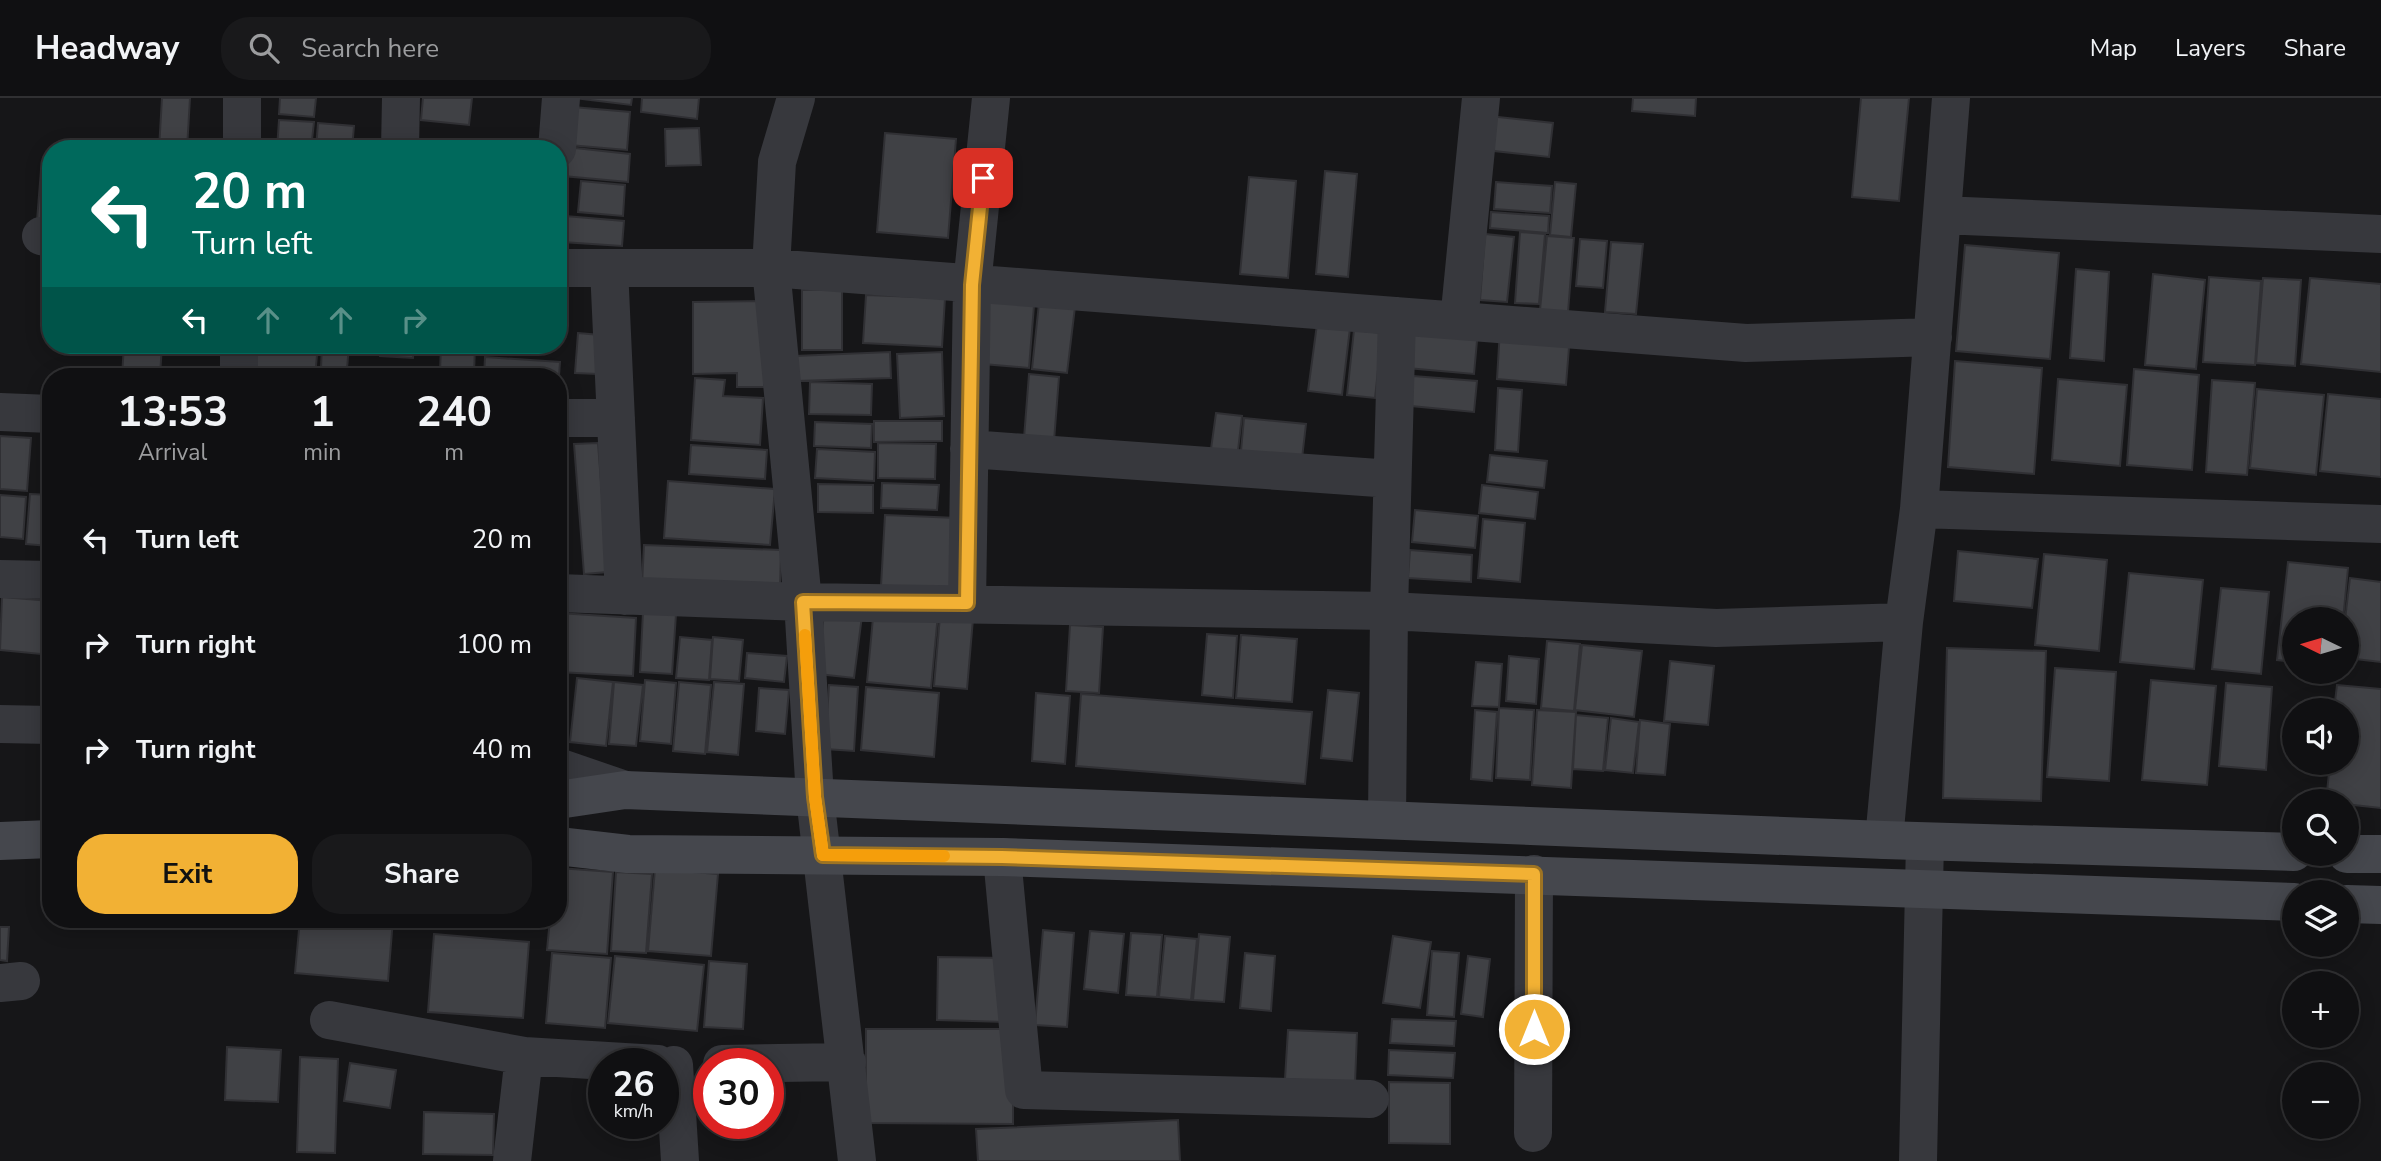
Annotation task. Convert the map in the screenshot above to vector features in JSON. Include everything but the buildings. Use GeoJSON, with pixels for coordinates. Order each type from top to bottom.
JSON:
{"type":"FeatureCollection","features":[{"type":"Feature","properties":{"kind":"street"},"geometry":{"type":"LineString","coordinates":[[242,98],[242,140]]}},
{"type":"Feature","properties":{"kind":"street"},"geometry":{"type":"LineString","coordinates":[[400,140],[401,98]]}},
{"type":"Feature","properties":{"kind":"street"},"geometry":{"type":"LineString","coordinates":[[558,140],[561,98]]}},
{"type":"Feature","properties":{"kind":"street"},"geometry":{"type":"LineString","coordinates":[[796,98],[777,162],[771,268],[803,602],[815,797],[857,1161]]}},
{"type":"Feature","properties":{"kind":"street"},"geometry":{"type":"LineString","coordinates":[[967,603],[972,285],[991,98]]}},
{"type":"Feature","properties":{"kind":"street"},"geometry":{"type":"LineString","coordinates":[[1459,321],[1481,98]]}},
{"type":"Feature","properties":{"kind":"street"},"geometry":{"type":"LineString","coordinates":[[1884,840],[1904,621],[1919,509],[1951,98]]}},
{"type":"Feature","properties":{"kind":"street"},"geometry":{"type":"LineString","coordinates":[[1942,215],[2381,234]]}},
{"type":"Feature","properties":{"kind":"street"},"geometry":{"type":"LineString","coordinates":[[567,268],[771,268],[1746,343],[1933,337]]}},
{"type":"Feature","properties":{"kind":"street"},"geometry":{"type":"LineString","coordinates":[[609,268],[624,596]]}},
{"type":"Feature","properties":{"kind":"street"},"geometry":{"type":"LineString","coordinates":[[1387,820],[1389,611],[1397,317]]}},
{"type":"Feature","properties":{"kind":"street"},"geometry":{"type":"LineString","coordinates":[[0,412],[42,414]]}},
{"type":"Feature","properties":{"kind":"street"},"geometry":{"type":"LineString","coordinates":[[567,418],[616,418]]}},
{"type":"Feature","properties":{"kind":"street"},"geometry":{"type":"LineString","coordinates":[[969,449],[1392,480]]}},
{"type":"Feature","properties":{"kind":"street"},"geometry":{"type":"LineString","coordinates":[[1919,509],[2381,524]]}},
{"type":"Feature","properties":{"kind":"street"},"geometry":{"type":"LineString","coordinates":[[0,579],[42,580]]}},
{"type":"Feature","properties":{"kind":"street"},"geometry":{"type":"LineString","coordinates":[[567,593],[803,602],[1389,611],[1716,628],[1904,621]]}},
{"type":"Feature","properties":{"kind":"street"},"geometry":{"type":"LineString","coordinates":[[0,724],[42,725]]}},
{"type":"Feature","properties":{"kind":"street"},"geometry":{"type":"LineString","coordinates":[[567,770],[625,790]]}},
{"type":"Feature","properties":{"kind":"street"},"geometry":{"type":"LineString","coordinates":[[567,799],[625,790],[1925,842],[2282,852]]}},
{"type":"Feature","properties":{"kind":"street"},"geometry":{"type":"LineString","coordinates":[[1613,878],[1617,830]]}},
{"type":"Feature","properties":{"kind":"street"},"geometry":{"type":"LineString","coordinates":[[0,841],[42,839]]}},
{"type":"Feature","properties":{"kind":"street"},"geometry":{"type":"LineString","coordinates":[[1918,1161],[1925,842]]}},
{"type":"Feature","properties":{"kind":"street"},"geometry":{"type":"LineString","coordinates":[[2057,893],[2060,846]]}},
{"type":"Feature","properties":{"kind":"street"},"geometry":{"type":"LineString","coordinates":[[567,847],[628,854],[1002,857],[2282,902]]}},
{"type":"Feature","properties":{"kind":"street"},"geometry":{"type":"LineString","coordinates":[[2359,854],[2381,855]]}},
{"type":"Feature","properties":{"kind":"street"},"geometry":{"type":"LineString","coordinates":[[1002,857],[1024,1090],[1370,1099]]}},
{"type":"Feature","properties":{"kind":"street"},"geometry":{"type":"LineString","coordinates":[[1533,1133],[1534,874]]}},
{"type":"Feature","properties":{"kind":"street"},"geometry":{"type":"LineString","coordinates":[[2359,904],[2381,905]]}},
{"type":"Feature","properties":{"kind":"street"},"geometry":{"type":"LineString","coordinates":[[329,1020],[524,1056],[588,1059]]}},
{"type":"Feature","properties":{"kind":"street"},"geometry":{"type":"LineString","coordinates":[[512,1161],[524,1056]]}},
{"type":"Feature","properties":{"kind":"street"},"geometry":{"type":"LineString","coordinates":[[784,1063],[847,1062]]}},
{"type":"Feature","properties":{"kind":"street"},"geometry":{"type":"LineString","coordinates":[[679,1137],[680,1161]]}},
{"type":"Feature","properties":{"kind":"slow traffic"},"geometry":{"type":"LineString","coordinates":[[805,635],[815,797],[823,855],[944,856]]}},
{"type":"Feature","properties":{"kind":"route"},"geometry":{"type":"LineString","coordinates":[[983,178],[972,285],[967,603],[803,602],[815,797],[823,855],[1002,857],[1534,874],[1534,1029]]}}]}
